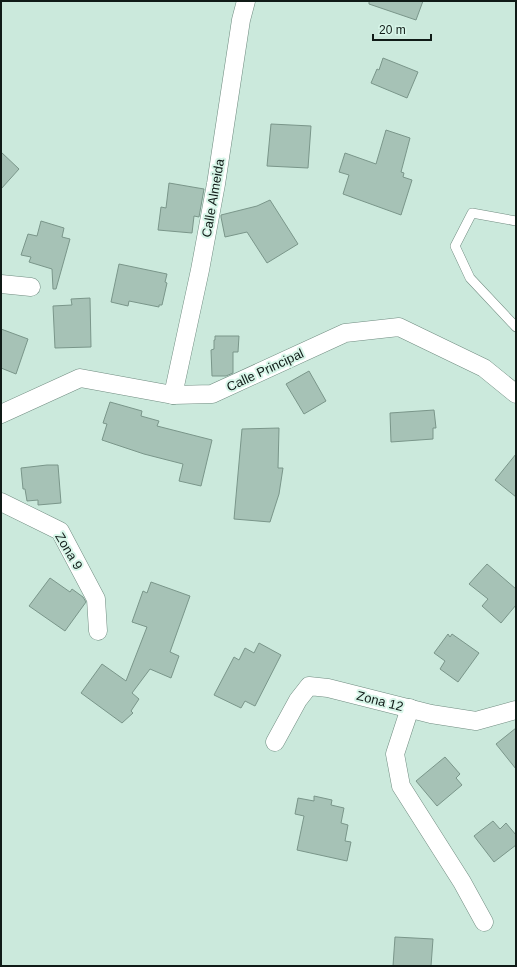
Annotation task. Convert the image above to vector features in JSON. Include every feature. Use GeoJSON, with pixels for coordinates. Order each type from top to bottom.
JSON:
{"type":"FeatureCollection","features":[{"type":"Feature","properties":{"kind":"street","name":"Calle Almeida"},"geometry":{"type":"LineString","coordinates":[[173,394],[200,270],[241,20],[246,1]]}},
{"type":"Feature","properties":{"kind":"street"},"geometry":{"type":"LineString","coordinates":[[1,284],[31,287]]}},
{"type":"Feature","properties":{"kind":"street","name":"Calle Principal"},"geometry":{"type":"LineString","coordinates":[[1,414],[80,378],[173,394],[212,394],[345,333],[399,327],[484,368],[516,394]]}},
{"type":"Feature","properties":{"kind":"street","name":"Zona 9"},"geometry":{"type":"LineString","coordinates":[[1,502],[60,531],[96,599],[98,631]]}},
{"type":"Feature","properties":{"kind":"street","name":"Zona 12"},"geometry":{"type":"LineString","coordinates":[[275,742],[298,700],[309,686],[328,688],[431,714],[476,721],[516,710]]}},
{"type":"Feature","properties":{"kind":"street"},"geometry":{"type":"LineString","coordinates":[[410,708],[395,754],[401,786],[462,882],[484,922]]}},
{"type":"Feature","properties":{"kind":"lane"},"geometry":{"type":"LineString","coordinates":[[516,221],[472,213],[455,246],[470,278],[516,327]]}},
{"type":"Feature","properties":{"kind":"building"},"geometry":{"type":"Polygon","coordinates":[[[369,1],[423,1],[416,20],[369,4],[369,1]]]}},
{"type":"Feature","properties":{"kind":"building"},"geometry":{"type":"Polygon","coordinates":[[[383,58],[418,72],[407,98],[371,83],[377,69],[379,70],[383,58]]]}},
{"type":"Feature","properties":{"kind":"building"},"geometry":{"type":"Polygon","coordinates":[[[271,124],[311,126],[308,168],[267,166],[271,124]]]}},
{"type":"Feature","properties":{"kind":"building"},"geometry":{"type":"Polygon","coordinates":[[[386,130],[410,138],[401,172],[404,173],[403,177],[412,180],[401,215],[343,194],[349,175],[339,172],[345,153],[376,164],[386,130]]]}},
{"type":"Feature","properties":{"kind":"building"},"geometry":{"type":"Polygon","coordinates":[[[1,152],[19,169],[1,189],[1,152]]]}},
{"type":"Feature","properties":{"kind":"building"},"geometry":{"type":"Polygon","coordinates":[[[169,183],[204,189],[199,217],[194,216],[192,233],[158,230],[161,207],[166,208],[169,183]]]}},
{"type":"Feature","properties":{"kind":"building"},"geometry":{"type":"Polygon","coordinates":[[[270,200],[298,244],[267,263],[247,232],[225,237],[221,215],[257,206],[270,200]]]}},
{"type":"Feature","properties":{"kind":"building"},"geometry":{"type":"Polygon","coordinates":[[[41,221],[64,228],[62,237],[70,239],[56,289],[53,289],[52,269],[29,262],[31,257],[21,255],[28,234],[37,236],[41,221]]]}},
{"type":"Feature","properties":{"kind":"building"},"geometry":{"type":"Polygon","coordinates":[[[119,264],[167,274],[165,282],[167,283],[162,305],[159,305],[159,307],[129,301],[128,306],[111,302],[119,264]]]}},
{"type":"Feature","properties":{"kind":"building"},"geometry":{"type":"Polygon","coordinates":[[[90,298],[91,347],[55,348],[53,306],[72,305],[71,299],[90,298]]]}},
{"type":"Feature","properties":{"kind":"building"},"geometry":{"type":"Polygon","coordinates":[[[1,329],[28,339],[16,374],[1,368],[1,329]]]}},
{"type":"Feature","properties":{"kind":"building"},"geometry":{"type":"Polygon","coordinates":[[[215,336],[239,336],[238,352],[233,352],[233,373],[226,376],[212,376],[211,350],[214,349],[215,336]]]}},
{"type":"Feature","properties":{"kind":"building"},"geometry":{"type":"Polygon","coordinates":[[[309,371],[326,401],[304,414],[286,384],[309,371]]]}},
{"type":"Feature","properties":{"kind":"building"},"geometry":{"type":"Polygon","coordinates":[[[110,402],[142,411],[141,416],[159,421],[157,426],[212,440],[201,486],[179,481],[183,464],[144,454],[102,440],[107,424],[103,423],[110,402]]]}},
{"type":"Feature","properties":{"kind":"building"},"geometry":{"type":"Polygon","coordinates":[[[434,410],[436,428],[433,428],[433,439],[391,442],[390,413],[434,410]]]}},
{"type":"Feature","properties":{"kind":"building"},"geometry":{"type":"Polygon","coordinates":[[[279,428],[278,468],[283,468],[279,494],[270,522],[234,519],[242,429],[279,428]]]}},
{"type":"Feature","properties":{"kind":"building"},"geometry":{"type":"Polygon","coordinates":[[[516,454],[516,497],[495,480],[516,454]]]}},
{"type":"Feature","properties":{"kind":"building"},"geometry":{"type":"Polygon","coordinates":[[[58,465],[61,503],[38,505],[38,500],[27,501],[25,489],[23,489],[21,468],[58,465]]]}},
{"type":"Feature","properties":{"kind":"building"},"geometry":{"type":"Polygon","coordinates":[[[487,564],[516,589],[516,605],[501,623],[482,606],[488,599],[469,584],[487,564]]]}},
{"type":"Feature","properties":{"kind":"building"},"geometry":{"type":"Polygon","coordinates":[[[50,578],[70,592],[72,589],[83,597],[86,602],[65,631],[29,606],[50,578]]]}},
{"type":"Feature","properties":{"kind":"building"},"geometry":{"type":"Polygon","coordinates":[[[151,582],[190,596],[170,652],[179,656],[171,678],[150,669],[132,693],[139,699],[131,711],[133,713],[122,723],[81,693],[102,664],[126,681],[147,627],[132,622],[143,591],[147,593],[151,582]]]}},
{"type":"Feature","properties":{"kind":"building"},"geometry":{"type":"Polygon","coordinates":[[[448,634],[450,637],[452,634],[479,653],[458,682],[440,669],[445,661],[434,653],[448,634]]]}},
{"type":"Feature","properties":{"kind":"building"},"geometry":{"type":"Polygon","coordinates":[[[259,643],[281,655],[255,706],[245,701],[241,708],[214,695],[234,657],[239,660],[245,648],[254,653],[259,643]]]}},
{"type":"Feature","properties":{"kind":"building"},"geometry":{"type":"Polygon","coordinates":[[[516,728],[516,769],[496,744],[516,728]]]}},
{"type":"Feature","properties":{"kind":"building"},"geometry":{"type":"Polygon","coordinates":[[[445,757],[460,774],[456,778],[462,785],[437,806],[416,781],[445,757]]]}},
{"type":"Feature","properties":{"kind":"building"},"geometry":{"type":"Polygon","coordinates":[[[314,796],[332,800],[331,805],[344,808],[341,823],[348,825],[345,841],[351,842],[347,861],[297,850],[304,816],[295,814],[298,798],[314,801],[314,796]]]}},
{"type":"Feature","properties":{"kind":"building"},"geometry":{"type":"Polygon","coordinates":[[[493,821],[500,829],[506,823],[516,835],[516,845],[494,862],[474,836],[493,821]]]}},
{"type":"Feature","properties":{"kind":"building"},"geometry":{"type":"Polygon","coordinates":[[[395,937],[433,939],[431,966],[393,966],[395,937]]]}}]}
